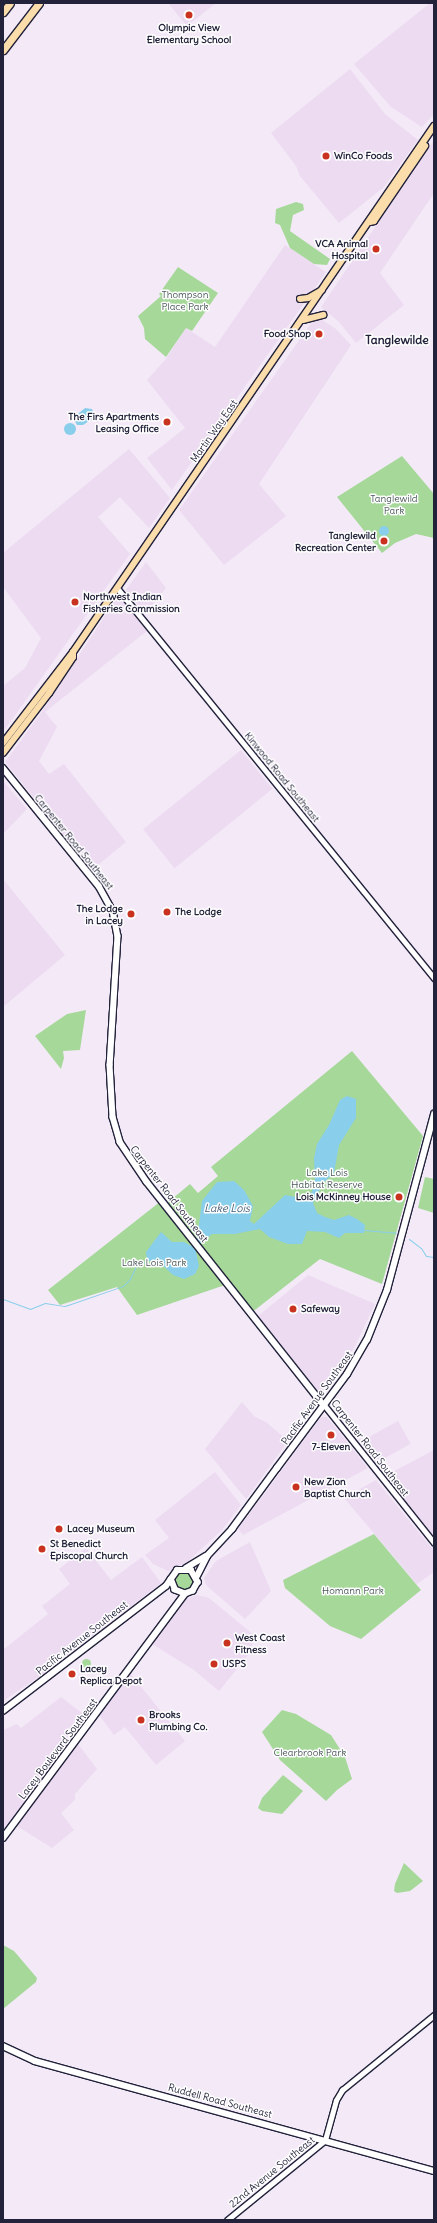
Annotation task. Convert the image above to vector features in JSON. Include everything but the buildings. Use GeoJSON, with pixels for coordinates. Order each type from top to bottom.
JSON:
{"type":"FeatureCollection","features":[{"type":"Feature","properties":{"kind":"highway"},"geometry":{"type":"LineString","coordinates":[[3,12],[10,3]]}},
{"type":"Feature","properties":{"kind":"highway"},"geometry":{"type":"LineString","coordinates":[[3,50],[39,3]]}},
{"type":"Feature","properties":{"kind":"main road","name":"Martin Way East"},"geometry":{"type":"LineString","coordinates":[[3,742],[73,652],[303,320],[370,222],[386,195],[426,140],[434,126]]}},
{"type":"Feature","properties":{"kind":"main road","name":"Martin Way East"},"geometry":{"type":"LineString","coordinates":[[426,140],[434,134]]}},
{"type":"Feature","properties":{"kind":"main road"},"geometry":{"type":"LineString","coordinates":[[300,299],[308,298],[323,290]]}},
{"type":"Feature","properties":{"kind":"main road"},"geometry":{"type":"LineString","coordinates":[[303,320],[323,315]]}},
{"type":"Feature","properties":{"kind":"main road","name":"Martin Way East"},"geometry":{"type":"LineString","coordinates":[[3,753],[49,693],[73,657],[73,652]]}},
{"type":"Feature","properties":{"kind":"main road","name":"Carpenter Road Southeast"},"geometry":{"type":"LineString","coordinates":[[3,768],[98,884],[113,911],[118,936],[110,1065],[114,1127],[127,1156],[324,1405]]}},
{"type":"Feature","properties":{"kind":"main road","name":"Pacific Avenue Southeast"},"geometry":{"type":"LineString","coordinates":[[197,1576],[207,1556],[232,1529],[357,1359],[380,1313],[434,1114]]}},
{"type":"Feature","properties":{"kind":"main road","name":"Pacific Avenue Southeast"},"geometry":{"type":"LineString","coordinates":[[186,1568],[207,1556]]}},
{"type":"Feature","properties":{"kind":"main road"},"geometry":{"type":"LineString","coordinates":[[186,1568],[197,1576],[195,1588],[184,1594],[175,1590],[171,1580],[177,1570],[186,1568]]}},
{"type":"Feature","properties":{"kind":"main road","name":"Pacific Avenue Southeast"},"geometry":{"type":"LineString","coordinates":[[3,1711],[171,1580]]}},
{"type":"Feature","properties":{"kind":"main road","name":"Lacey Boulevard Southeast"},"geometry":{"type":"LineString","coordinates":[[3,1838],[184,1594]]}},
{"type":"Feature","properties":{"kind":"main road","name":"Ruddell Road Southeast"},"geometry":{"type":"LineString","coordinates":[[3,2046],[35,2061],[434,2170]]}},
{"type":"Feature","properties":{"kind":"street","name":"Kinwood Road Southeast"},"geometry":{"type":"LineString","coordinates":[[117,588],[434,978]]}},
{"type":"Feature","properties":{"kind":"street","name":"Carpenter Road Southeast"},"geometry":{"type":"LineString","coordinates":[[324,1405],[434,1543]]}},
{"type":"Feature","properties":{"kind":"street","name":"22nd Avenue Southeast"},"geometry":{"type":"LineString","coordinates":[[227,2220],[325,2140],[340,2094],[434,2015]]}},
{"type":"Feature","properties":{"kind":"shaded area","name":"Olympic View Elementary School"},"geometry":{"type":"Polygon","coordinates":[[[168,3],[216,3],[187,26],[168,3]]]}},
{"type":"Feature","properties":{"kind":"shaded area"},"geometry":{"type":"Polygon","coordinates":[[[430,3],[434,3],[434,114],[422,127],[391,107],[354,64],[430,3]]]}},
{"type":"Feature","properties":{"kind":"shaded area"},"geometry":{"type":"Polygon","coordinates":[[[350,69],[385,114],[418,140],[384,187],[339,223],[300,176],[296,166],[271,133],[350,69]]]}},
{"type":"Feature","properties":{"kind":"shaded area"},"geometry":{"type":"Polygon","coordinates":[[[434,140],[434,193],[380,273],[404,305],[356,343],[339,322],[321,307],[434,140]]]}},
{"type":"Feature","properties":{"kind":"shaded area"},"geometry":{"type":"Polygon","coordinates":[[[285,245],[326,272],[172,490],[147,458],[185,428],[147,380],[165,360],[186,328],[215,347],[285,245]]]}},
{"type":"Feature","properties":{"kind":"shaded area"},"geometry":{"type":"Polygon","coordinates":[[[319,318],[336,329],[351,345],[259,484],[286,516],[224,565],[179,510],[312,322],[319,318]]]}},
{"type":"Feature","properties":{"kind":"shaded area"},"geometry":{"type":"Polygon","coordinates":[[[129,449],[170,498],[149,528],[120,497],[98,517],[130,554],[3,732],[3,686],[25,668],[41,638],[3,587],[3,553],[129,449]]]}},
{"type":"Feature","properties":{"kind":"shaded area"},"geometry":{"type":"Polygon","coordinates":[[[146,562],[166,588],[145,614],[126,590],[146,562]]]}},
{"type":"Feature","properties":{"kind":"shaded area"},"geometry":{"type":"Polygon","coordinates":[[[118,596],[147,631],[45,712],[57,727],[39,761],[49,774],[64,764],[126,842],[92,870],[5,762],[43,710],[118,596]]]}},
{"type":"Feature","properties":{"kind":"shaded area"},"geometry":{"type":"Polygon","coordinates":[[[241,750],[272,789],[175,868],[143,829],[241,750]]]}},
{"type":"Feature","properties":{"kind":"shaded area"},"geometry":{"type":"Polygon","coordinates":[[[3,781],[27,809],[3,834],[3,781]]]}},
{"type":"Feature","properties":{"kind":"shaded area"},"geometry":{"type":"Polygon","coordinates":[[[3,879],[65,955],[3,1007],[3,879]]]}},
{"type":"Feature","properties":{"kind":"shaded area"},"geometry":{"type":"Polygon","coordinates":[[[308,1275],[375,1304],[355,1346],[324,1394],[320,1393],[258,1316],[308,1275]]]}},
{"type":"Feature","properties":{"kind":"shaded area"},"geometry":{"type":"Polygon","coordinates":[[[242,1402],[255,1417],[266,1422],[288,1441],[246,1499],[205,1449],[242,1402]]]}},
{"type":"Feature","properties":{"kind":"shaded area"},"geometry":{"type":"Polygon","coordinates":[[[321,1417],[327,1417],[368,1468],[243,1535],[238,1529],[321,1417]]]}},
{"type":"Feature","properties":{"kind":"shaded area"},"geometry":{"type":"Polygon","coordinates":[[[398,1421],[411,1444],[374,1464],[361,1441],[398,1421]]]}},
{"type":"Feature","properties":{"kind":"shaded area"},"geometry":{"type":"Polygon","coordinates":[[[434,1450],[434,1536],[385,1476],[434,1450]]]}},
{"type":"Feature","properties":{"kind":"shaded area"},"geometry":{"type":"Polygon","coordinates":[[[215,1472],[241,1505],[222,1530],[185,1564],[168,1571],[153,1564],[145,1555],[169,1538],[155,1520],[215,1472]]]}},
{"type":"Feature","properties":{"kind":"shaded area"},"geometry":{"type":"Polygon","coordinates":[[[376,1480],[434,1551],[434,1572],[417,1584],[344,1498],[376,1480]]]}},
{"type":"Feature","properties":{"kind":"shaded area"},"geometry":{"type":"Polygon","coordinates":[[[250,1542],[271,1591],[245,1619],[206,1585],[204,1578],[216,1561],[250,1542]]]}},
{"type":"Feature","properties":{"kind":"shaded area"},"geometry":{"type":"Polygon","coordinates":[[[86,1548],[111,1580],[142,1557],[161,1583],[46,1672],[3,1701],[3,1650],[48,1614],[42,1606],[70,1584],[59,1569],[86,1548]]]}},
{"type":"Feature","properties":{"kind":"shaded area"},"geometry":{"type":"Polygon","coordinates":[[[197,1595],[209,1598],[255,1636],[249,1654],[219,1691],[194,1670],[152,1644],[183,1600],[197,1595]]]}},
{"type":"Feature","properties":{"kind":"shaded area"},"geometry":{"type":"Polygon","coordinates":[[[130,1673],[185,1741],[156,1765],[125,1727],[114,1735],[99,1715],[130,1673]]]}},
{"type":"Feature","properties":{"kind":"shaded area"},"geometry":{"type":"Polygon","coordinates":[[[61,1697],[87,1717],[3,1831],[3,1730],[17,1724],[21,1728],[61,1697]]]}},
{"type":"Feature","properties":{"kind":"shaded area"},"geometry":{"type":"Polygon","coordinates":[[[78,1744],[97,1769],[75,1794],[75,1800],[61,1813],[74,1830],[52,1848],[17,1826],[78,1744]]]}},
{"type":"Feature","properties":{"kind":"green space"},"geometry":{"type":"Polygon","coordinates":[[[296,202],[303,204],[304,210],[293,215],[290,231],[330,259],[327,265],[314,264],[290,248],[280,225],[275,223],[276,209],[296,202]]]}},
{"type":"Feature","properties":{"kind":"green space","name":"Thompson Place Park"},"geometry":{"type":"Polygon","coordinates":[[[178,267],[218,293],[192,331],[186,328],[166,357],[145,339],[144,328],[138,316],[161,296],[159,294],[178,267]]]}},
{"type":"Feature","properties":{"kind":"green space","name":"Tanglewild Park"},"geometry":{"type":"Polygon","coordinates":[[[402,456],[434,494],[434,538],[416,534],[395,543],[382,553],[337,497],[402,456]]]}},
{"type":"Feature","properties":{"kind":"green space"},"geometry":{"type":"Polygon","coordinates":[[[86,1010],[80,1050],[63,1051],[64,1058],[61,1069],[35,1036],[67,1014],[86,1010]]]}},
{"type":"Feature","properties":{"kind":"green space","name":"Lake Lois Habitat Reserve"},"geometry":{"type":"Polygon","coordinates":[[[352,1051],[423,1136],[382,1284],[320,1259],[251,1313],[228,1284],[137,1315],[117,1287],[60,1305],[48,1290],[161,1201],[166,1204],[190,1184],[198,1193],[218,1176],[211,1167],[352,1051]]]}},
{"type":"Feature","properties":{"kind":"green space"},"geometry":{"type":"Polygon","coordinates":[[[425,1177],[434,1179],[434,1213],[418,1208],[425,1177]]]}},
{"type":"Feature","properties":{"kind":"green space","name":"Homann Park"},"geometry":{"type":"Polygon","coordinates":[[[374,1534],[421,1590],[361,1639],[330,1626],[285,1588],[283,1580],[374,1534]]]}},
{"type":"Feature","properties":{"kind":"green space"},"geometry":{"type":"Polygon","coordinates":[[[180,1571],[188,1571],[194,1577],[194,1585],[188,1591],[180,1591],[174,1585],[174,1577],[180,1571]]]}},
{"type":"Feature","properties":{"kind":"green space"},"geometry":{"type":"Polygon","coordinates":[[[84,1659],[88,1659],[90,1663],[88,1667],[84,1667],[82,1665],[82,1661],[84,1659]]]}},
{"type":"Feature","properties":{"kind":"green space","name":"Clearbrook Park"},"geometry":{"type":"Polygon","coordinates":[[[282,1710],[296,1714],[331,1735],[345,1757],[352,1779],[337,1790],[326,1801],[280,1760],[262,1732],[282,1710]]]}},
{"type":"Feature","properties":{"kind":"green space"},"geometry":{"type":"Polygon","coordinates":[[[283,1775],[303,1791],[282,1814],[262,1811],[258,1808],[262,1798],[283,1775]]]}},
{"type":"Feature","properties":{"kind":"green space"},"geometry":{"type":"Polygon","coordinates":[[[404,1863],[423,1881],[410,1891],[397,1893],[394,1891],[395,1884],[404,1863]]]}},
{"type":"Feature","properties":{"kind":"green space"},"geometry":{"type":"Polygon","coordinates":[[[3,1945],[14,1951],[37,1978],[36,1982],[3,2009],[3,1945]]]}},
{"type":"Feature","properties":{"kind":"water"},"geometry":{"type":"Polygon","coordinates":[[[85,408],[92,409],[95,417],[83,425],[77,425],[73,418],[85,408]]]}},
{"type":"Feature","properties":{"kind":"water"},"geometry":{"type":"Polygon","coordinates":[[[70,423],[74,425],[76,429],[74,433],[70,435],[66,433],[64,429],[66,425],[70,423]]]}},
{"type":"Feature","properties":{"kind":"water"},"geometry":{"type":"Polygon","coordinates":[[[382,526],[386,526],[388,527],[388,535],[382,536],[379,533],[379,529],[382,526]]]}},
{"type":"Feature","properties":{"kind":"water","name":"Lake Lois"},"geometry":{"type":"Polygon","coordinates":[[[347,1096],[356,1099],[356,1118],[339,1145],[334,1173],[323,1183],[313,1203],[317,1213],[325,1217],[334,1220],[349,1215],[357,1219],[365,1225],[364,1233],[345,1233],[339,1238],[325,1232],[307,1231],[302,1244],[288,1244],[269,1237],[260,1229],[235,1234],[212,1234],[199,1244],[196,1252],[199,1266],[195,1274],[184,1279],[173,1275],[158,1261],[147,1261],[146,1252],[161,1232],[172,1242],[184,1242],[191,1246],[197,1240],[202,1201],[217,1182],[234,1181],[244,1190],[253,1206],[250,1221],[254,1224],[285,1195],[296,1197],[311,1193],[315,1185],[314,1158],[317,1144],[329,1125],[340,1100],[347,1096]]]}},
{"type":"Feature","properties":{"kind":"waterway"},"geometry":{"type":"LineString","coordinates":[[364,1230],[396,1233]]}},
{"type":"Feature","properties":{"kind":"waterway"},"geometry":{"type":"LineString","coordinates":[[409,1239],[421,1248],[426,1256],[434,1257]]}},
{"type":"Feature","properties":{"kind":"waterway"},"geometry":{"type":"LineString","coordinates":[[3,1299],[30,1309],[45,1303],[65,1306],[123,1286],[130,1279],[136,1266],[147,1261]]}},
{"type":"Feature","properties":{"kind":"place","name":"Olympic View Elementary School"},"geometry":{"type":"Point","coordinates":[189,15]}},
{"type":"Feature","properties":{"kind":"place","name":"WinCo Foods"},"geometry":{"type":"Point","coordinates":[326,156]}},
{"type":"Feature","properties":{"kind":"place","name":"VCA Animal Hospital"},"geometry":{"type":"Point","coordinates":[376,249]}},
{"type":"Feature","properties":{"kind":"place","name":"Food Shop"},"geometry":{"type":"Point","coordinates":[319,334]}},
{"type":"Feature","properties":{"kind":"place","name":"The Firs Apartments Leasing Office"},"geometry":{"type":"Point","coordinates":[167,422]}},
{"type":"Feature","properties":{"kind":"place","name":"Tanglewild Recreation Center"},"geometry":{"type":"Point","coordinates":[384,541]}},
{"type":"Feature","properties":{"kind":"place","name":"Northwest Indian Fisheries Commission"},"geometry":{"type":"Point","coordinates":[75,602]}},
{"type":"Feature","properties":{"kind":"place","name":"The Lodge"},"geometry":{"type":"Point","coordinates":[167,912]}},
{"type":"Feature","properties":{"kind":"place","name":"The Lodge in Lacey"},"geometry":{"type":"Point","coordinates":[131,914]}},
{"type":"Feature","properties":{"kind":"place","name":"Lois McKinney House"},"geometry":{"type":"Point","coordinates":[399,1197]}},
{"type":"Feature","properties":{"kind":"place","name":"Safeway"},"geometry":{"type":"Point","coordinates":[293,1309]}},
{"type":"Feature","properties":{"kind":"place","name":"7-Eleven"},"geometry":{"type":"Point","coordinates":[331,1435]}},
{"type":"Feature","properties":{"kind":"place","name":"New Zion Baptist Church"},"geometry":{"type":"Point","coordinates":[296,1487]}},
{"type":"Feature","properties":{"kind":"place","name":"Lacey Museum"},"geometry":{"type":"Point","coordinates":[59,1529]}},
{"type":"Feature","properties":{"kind":"place","name":"St Benedict Episcopal Church"},"geometry":{"type":"Point","coordinates":[42,1549]}},
{"type":"Feature","properties":{"kind":"place","name":"West Coast Fitness"},"geometry":{"type":"Point","coordinates":[227,1643]}},
{"type":"Feature","properties":{"kind":"place","name":"USPS"},"geometry":{"type":"Point","coordinates":[214,1664]}},
{"type":"Feature","properties":{"kind":"place","name":"Lacey Replica Depot"},"geometry":{"type":"Point","coordinates":[72,1674]}},
{"type":"Feature","properties":{"kind":"place","name":"Brooks Plumbing Co."},"geometry":{"type":"Point","coordinates":[141,1720]}},
{"type":"Feature","properties":{"kind":"district","name":"Tanglewilde"},"geometry":{"type":"Point","coordinates":[397,340]}},
{"type":"Feature","properties":{"kind":"park label","name":"Lake Lois Park"},"geometry":{"type":"Point","coordinates":[154,1263]}}]}
